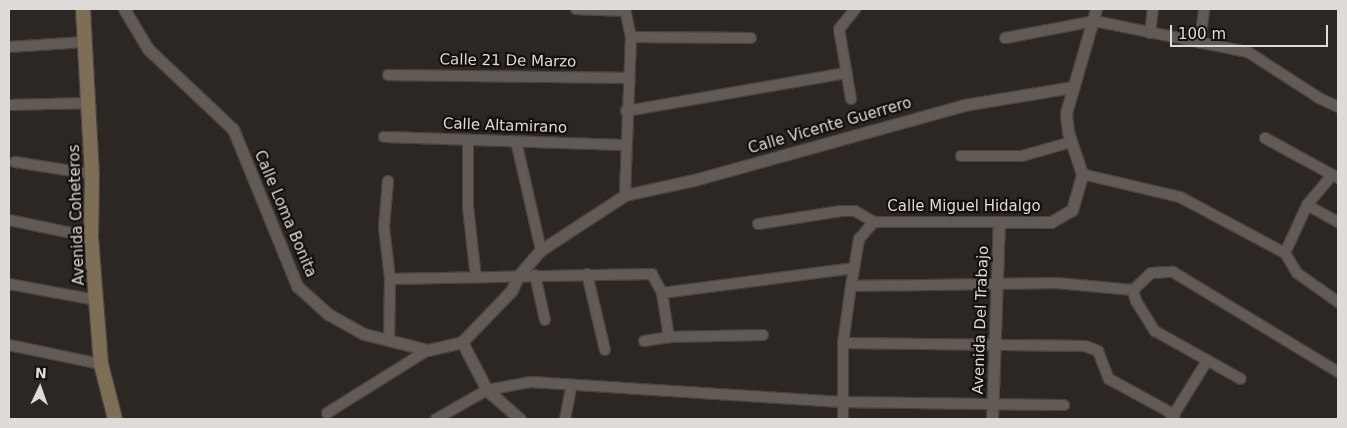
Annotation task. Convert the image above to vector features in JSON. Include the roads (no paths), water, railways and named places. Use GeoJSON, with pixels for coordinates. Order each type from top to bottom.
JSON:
{"type":"FeatureCollection","features":[{"type":"Feature","properties":{"kind":"main road","name":"Avenida Coheteros"},"geometry":{"type":"LineString","coordinates":[[83,9],[92,174],[91,237],[101,364],[115,419]]}},
{"type":"Feature","properties":{"kind":"street","name":"Calle Loma Bonita"},"geometry":{"type":"LineString","coordinates":[[124,9],[148,48],[233,129],[297,286],[328,314],[364,334],[428,350],[462,342]]}},
{"type":"Feature","properties":{"kind":"street"},"geometry":{"type":"LineString","coordinates":[[576,9],[625,10],[631,37],[626,111],[625,195]]}},
{"type":"Feature","properties":{"kind":"street"},"geometry":{"type":"LineString","coordinates":[[851,98],[839,29],[855,9]]}},
{"type":"Feature","properties":{"kind":"street"},"geometry":{"type":"LineString","coordinates":[[1096,9],[1066,112],[1071,142],[1082,174],[1180,197],[1285,253],[1297,273],[1338,302]]}},
{"type":"Feature","properties":{"kind":"street"},"geometry":{"type":"LineString","coordinates":[[1150,33],[1153,9]]}},
{"type":"Feature","properties":{"kind":"street"},"geometry":{"type":"LineString","coordinates":[[1200,43],[1204,9]]}},
{"type":"Feature","properties":{"kind":"street"},"geometry":{"type":"LineString","coordinates":[[1005,38],[1094,21],[1248,52],[1319,98],[1338,106]]}},
{"type":"Feature","properties":{"kind":"street"},"geometry":{"type":"LineString","coordinates":[[631,37],[751,38]]}},
{"type":"Feature","properties":{"kind":"street"},"geometry":{"type":"LineString","coordinates":[[9,47],[85,42]]}},
{"type":"Feature","properties":{"kind":"street"},"geometry":{"type":"LineString","coordinates":[[626,111],[847,73]]}},
{"type":"Feature","properties":{"kind":"street","name":"Calle 21 De Marzo"},"geometry":{"type":"LineString","coordinates":[[388,75],[628,78]]}},
{"type":"Feature","properties":{"kind":"street","name":"Calle Vicente Guerrero"},"geometry":{"type":"LineString","coordinates":[[462,342],[512,290],[518,276],[541,250],[625,195],[694,180],[964,106],[1073,87]]}},
{"type":"Feature","properties":{"kind":"street"},"geometry":{"type":"LineString","coordinates":[[9,104],[89,103]]}},
{"type":"Feature","properties":{"kind":"street","name":"Calle Altamirano"},"geometry":{"type":"LineString","coordinates":[[384,137],[625,145]]}},
{"type":"Feature","properties":{"kind":"street"},"geometry":{"type":"LineString","coordinates":[[1265,138],[1335,177],[1308,205],[1285,253]]}},
{"type":"Feature","properties":{"kind":"street"},"geometry":{"type":"LineString","coordinates":[[468,140],[468,207],[476,278]]}},
{"type":"Feature","properties":{"kind":"street"},"geometry":{"type":"LineString","coordinates":[[516,141],[541,250]]}},
{"type":"Feature","properties":{"kind":"street"},"geometry":{"type":"LineString","coordinates":[[961,156],[1022,156],[1071,142]]}},
{"type":"Feature","properties":{"kind":"street"},"geometry":{"type":"LineString","coordinates":[[15,162],[92,174]]}},
{"type":"Feature","properties":{"kind":"street","name":"Calle Miguel Hidalgo"},"geometry":{"type":"LineString","coordinates":[[874,222],[1051,222],[1072,210],[1082,174]]}},
{"type":"Feature","properties":{"kind":"street"},"geometry":{"type":"LineString","coordinates":[[388,181],[384,227],[390,279],[390,340]]}},
{"type":"Feature","properties":{"kind":"street"},"geometry":{"type":"LineString","coordinates":[[1308,205],[1338,222]]}},
{"type":"Feature","properties":{"kind":"street"},"geometry":{"type":"LineString","coordinates":[[758,224],[841,211],[855,211],[874,222],[859,239],[851,286],[843,343],[842,419]]}},
{"type":"Feature","properties":{"kind":"street"},"geometry":{"type":"LineString","coordinates":[[9,220],[91,237]]}},
{"type":"Feature","properties":{"kind":"street","name":"Avenida Del Trabajo"},"geometry":{"type":"LineString","coordinates":[[992,419],[999,222]]}},
{"type":"Feature","properties":{"kind":"street"},"geometry":{"type":"LineString","coordinates":[[662,293],[854,268]]}},
{"type":"Feature","properties":{"kind":"street"},"geometry":{"type":"LineString","coordinates":[[851,286],[1057,283],[1133,290],[1151,273],[1173,272],[1338,372]]}},
{"type":"Feature","properties":{"kind":"street"},"geometry":{"type":"LineString","coordinates":[[587,274],[605,350]]}},
{"type":"Feature","properties":{"kind":"street"},"geometry":{"type":"LineString","coordinates":[[390,279],[652,274],[662,293],[669,337]]}},
{"type":"Feature","properties":{"kind":"street"},"geometry":{"type":"LineString","coordinates":[[535,275],[545,320]]}},
{"type":"Feature","properties":{"kind":"street"},"geometry":{"type":"LineString","coordinates":[[9,284],[96,300]]}},
{"type":"Feature","properties":{"kind":"street"},"geometry":{"type":"LineString","coordinates":[[1133,290],[1136,301],[1155,331],[1241,379]]}},
{"type":"Feature","properties":{"kind":"street"},"geometry":{"type":"LineString","coordinates":[[644,341],[669,337],[764,335]]}},
{"type":"Feature","properties":{"kind":"street"},"geometry":{"type":"LineString","coordinates":[[462,342],[487,390],[516,419]]}},
{"type":"Feature","properties":{"kind":"street"},"geometry":{"type":"LineString","coordinates":[[843,343],[1085,346],[1098,351],[1109,379],[1173,417],[1207,360]]}},
{"type":"Feature","properties":{"kind":"street"},"geometry":{"type":"LineString","coordinates":[[9,345],[101,364]]}},
{"type":"Feature","properties":{"kind":"street"},"geometry":{"type":"LineString","coordinates":[[326,413],[428,350]]}},
{"type":"Feature","properties":{"kind":"street"},"geometry":{"type":"LineString","coordinates":[[436,419],[487,390],[531,382],[571,387],[841,402],[1064,406]]}},
{"type":"Feature","properties":{"kind":"street"},"geometry":{"type":"LineString","coordinates":[[566,419],[571,387]]}}]}
